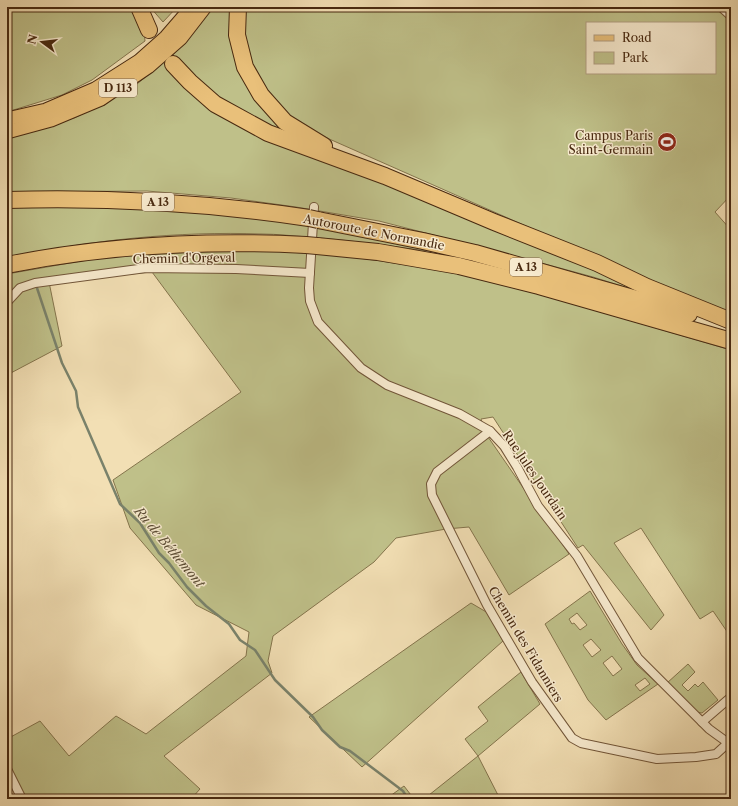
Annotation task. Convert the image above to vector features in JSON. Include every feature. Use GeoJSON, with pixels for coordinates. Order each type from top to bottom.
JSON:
{"type":"FeatureCollection","features":[{"type":"Feature","properties":{"kind":"highway"},"geometry":{"type":"LineString","coordinates":[[138,7],[149,30]]}},
{"type":"Feature","properties":{"kind":"highway"},"geometry":{"type":"LineString","coordinates":[[238,7],[237,35],[245,67],[261,95],[285,122],[318,143],[385,176]]}},
{"type":"Feature","properties":{"kind":"highway"},"geometry":{"type":"LineString","coordinates":[[173,64],[190,82],[215,104],[268,133],[385,176],[597,263],[660,293],[731,321]]}},
{"type":"Feature","properties":{"kind":"highway","name":"Autoroute de Normandie"},"geometry":{"type":"LineString","coordinates":[[7,200],[99,199],[164,202],[314,215],[475,254],[731,325]]}},
{"type":"Feature","properties":{"kind":"highway","name":"Autoroute de Normandie"},"geometry":{"type":"LineString","coordinates":[[7,265],[108,249],[160,245],[222,242],[312,245],[386,253],[459,266],[538,286],[731,341]]}},
{"type":"Feature","properties":{"kind":"main road","name":"D 113"},"geometry":{"type":"LineString","coordinates":[[7,119],[46,110],[96,89],[139,61],[166,38],[192,7]]}},
{"type":"Feature","properties":{"kind":"main road","name":"D 113"},"geometry":{"type":"LineString","coordinates":[[7,132],[51,120],[101,99],[148,67],[181,38],[206,7]]}},
{"type":"Feature","properties":{"kind":"street"},"geometry":{"type":"LineString","coordinates":[[721,7],[731,16]]}},
{"type":"Feature","properties":{"kind":"street","name":"Rue Jules Jourdain"},"geometry":{"type":"LineString","coordinates":[[314,215],[310,273],[310,301],[318,322],[361,368],[387,385],[460,414],[490,431],[507,451],[538,506],[577,556],[638,658],[709,729],[729,744]]}},
{"type":"Feature","properties":{"kind":"street","name":"Chemin d'Orgeval"},"geometry":{"type":"LineString","coordinates":[[7,302],[20,288],[35,283],[146,268],[236,269],[310,273]]}},
{"type":"Feature","properties":{"kind":"street","name":"Chemin des Fidanniers"},"geometry":{"type":"LineString","coordinates":[[490,431],[437,472],[431,484],[432,495],[487,605],[532,682],[572,738],[581,744],[657,759],[696,757],[716,754],[729,744]]}},
{"type":"Feature","properties":{"kind":"street"},"geometry":{"type":"LineString","coordinates":[[702,722],[731,697]]}},
{"type":"Feature","properties":{"kind":"street"},"geometry":{"type":"LineString","coordinates":[[7,769],[22,799]]}},
{"type":"Feature","properties":{"kind":"green space"},"geometry":{"type":"Polygon","coordinates":[[[7,7],[134,7],[144,30],[145,41],[92,80],[62,95],[7,112],[7,7]]]}},
{"type":"Feature","properties":{"kind":"green space"},"geometry":{"type":"Polygon","coordinates":[[[150,7],[177,7],[163,22],[150,7]]]}},
{"type":"Feature","properties":{"kind":"green space"},"geometry":{"type":"Polygon","coordinates":[[[212,7],[231,7],[234,44],[296,138],[216,98],[194,77],[180,59],[171,66],[210,103],[593,266],[647,294],[593,277],[379,221],[296,207],[231,198],[147,191],[7,192],[7,137],[74,118],[103,104],[137,84],[175,53],[212,7]]]}},
{"type":"Feature","properties":{"kind":"green space"},"geometry":{"type":"Polygon","coordinates":[[[244,7],[731,7],[731,195],[715,212],[731,230],[731,312],[702,304],[318,134],[290,117],[264,91],[248,53],[244,29],[244,7]]]}},
{"type":"Feature","properties":{"kind":"green space"},"geometry":{"type":"Polygon","coordinates":[[[7,204],[153,207],[339,228],[464,256],[386,245],[328,239],[273,234],[230,233],[134,238],[70,246],[7,258],[7,204]]]}},
{"type":"Feature","properties":{"kind":"green space"},"geometry":{"type":"Polygon","coordinates":[[[271,251],[339,255],[421,267],[506,284],[731,350],[731,631],[728,633],[713,611],[700,619],[641,528],[614,543],[664,615],[651,630],[583,545],[578,548],[493,417],[481,419],[486,434],[569,554],[509,595],[469,527],[446,529],[396,538],[374,562],[273,636],[268,661],[272,673],[164,756],[200,789],[191,799],[21,799],[7,766],[7,739],[40,721],[69,756],[116,716],[146,734],[246,656],[249,632],[196,605],[130,528],[113,480],[241,392],[152,272],[49,282],[62,346],[7,375],[7,274],[121,254],[271,251]]]}},
{"type":"Feature","properties":{"kind":"green space"},"geometry":{"type":"Polygon","coordinates":[[[590,591],[622,644],[637,665],[658,684],[606,720],[588,700],[545,624],[590,591]],[[577,613],[569,619],[572,624],[574,623],[580,630],[587,625],[577,613]],[[591,639],[583,645],[592,657],[601,650],[591,639]],[[612,656],[603,663],[613,676],[622,669],[612,656]],[[645,678],[635,685],[640,691],[650,684],[645,678]]]}},
{"type":"Feature","properties":{"kind":"green space"},"geometry":{"type":"Polygon","coordinates":[[[471,603],[488,613],[503,641],[362,767],[309,717],[471,603]]]}},
{"type":"Feature","properties":{"kind":"green space"},"geometry":{"type":"Polygon","coordinates":[[[688,664],[695,672],[682,685],[688,691],[695,684],[698,687],[703,682],[718,700],[702,713],[696,712],[667,683],[688,664]]]}},
{"type":"Feature","properties":{"kind":"green space"},"geometry":{"type":"Polygon","coordinates":[[[521,672],[540,704],[478,756],[465,739],[488,721],[478,707],[521,672]]]}},
{"type":"Feature","properties":{"kind":"green space"},"geometry":{"type":"Polygon","coordinates":[[[478,756],[500,799],[424,799],[478,756]]]}},
{"type":"Feature","properties":{"kind":"green space"},"geometry":{"type":"Polygon","coordinates":[[[404,786],[414,799],[386,799],[404,786]]]}},
{"type":"Feature","properties":{"kind":"waterway","name":"Ru de Béthemont"},"geometry":{"type":"LineString","coordinates":[[36,285],[62,363],[76,391],[78,407],[120,504],[140,523],[159,553],[169,563],[187,587],[206,606],[229,624],[240,640],[255,650],[275,680],[313,717],[322,730],[340,747],[350,751],[403,791],[408,799]]}},
{"type":"Feature","properties":{"kind":"place","name":"Campus Paris Saint-Germain"},"geometry":{"type":"Point","coordinates":[667,142]}}]}
